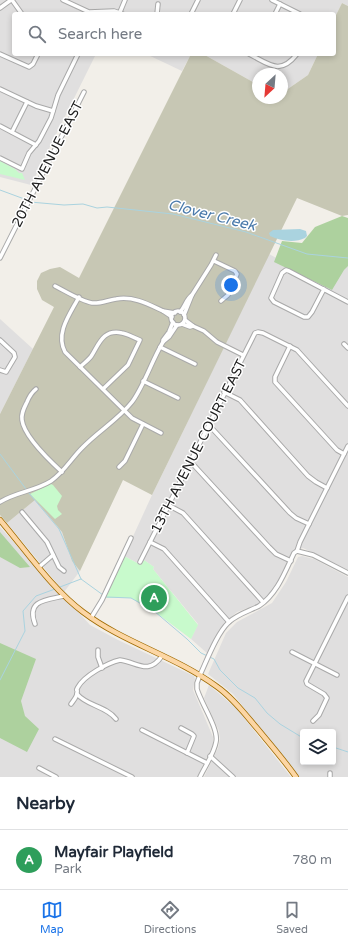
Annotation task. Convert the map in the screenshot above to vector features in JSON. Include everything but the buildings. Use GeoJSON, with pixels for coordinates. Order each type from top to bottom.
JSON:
{"type":"FeatureCollection","features":[{"type":"Feature","properties":{"kind":"main road"},"geometry":{"type":"LineString","coordinates":[[0,520],[64,596],[91,618],[114,632],[200,675],[217,686],[238,706],[296,777]]}},
{"type":"Feature","properties":{"kind":"street"},"geometry":{"type":"LineString","coordinates":[[0,8],[12,0],[21,12]]}},
{"type":"Feature","properties":{"kind":"street"},"geometry":{"type":"LineString","coordinates":[[63,0],[90,12]]}},
{"type":"Feature","properties":{"kind":"street"},"geometry":{"type":"LineString","coordinates":[[121,12],[125,0]]}},
{"type":"Feature","properties":{"kind":"street"},"geometry":{"type":"LineString","coordinates":[[192,12],[198,0]]}},
{"type":"Feature","properties":{"kind":"street"},"geometry":{"type":"LineString","coordinates":[[234,12],[240,0]]}},
{"type":"Feature","properties":{"kind":"street"},"geometry":{"type":"LineString","coordinates":[[272,0],[296,12]]}},
{"type":"Feature","properties":{"kind":"street"},"geometry":{"type":"LineString","coordinates":[[157,12],[158,4]]}},
{"type":"Feature","properties":{"kind":"street"},"geometry":{"type":"LineString","coordinates":[[276,12],[280,4]]}},
{"type":"Feature","properties":{"kind":"street"},"geometry":{"type":"LineString","coordinates":[[104,12],[116,12]]}},
{"type":"Feature","properties":{"kind":"street"},"geometry":{"type":"LineString","coordinates":[[0,54],[29,67],[33,64],[37,56]]}},
{"type":"Feature","properties":{"kind":"street"},"geometry":{"type":"LineString","coordinates":[[0,158],[22,168],[29,153],[39,141],[51,118],[58,95],[77,56]]}},
{"type":"Feature","properties":{"kind":"street"},"geometry":{"type":"LineString","coordinates":[[253,56],[275,67],[284,65],[295,56]]}},
{"type":"Feature","properties":{"kind":"street"},"geometry":{"type":"LineString","coordinates":[[1,90],[40,108],[53,111]]}},
{"type":"Feature","properties":{"kind":"street","name":"20TH AVENUE EAST"},"geometry":{"type":"LineString","coordinates":[[0,258],[84,92]]}},
{"type":"Feature","properties":{"kind":"street"},"geometry":{"type":"LineString","coordinates":[[12,132],[27,102]]}},
{"type":"Feature","properties":{"kind":"street"},"geometry":{"type":"LineString","coordinates":[[0,126],[36,144]]}},
{"type":"Feature","properties":{"kind":"street"},"geometry":{"type":"LineString","coordinates":[[216,255],[214,261],[192,295],[184,315],[185,320],[204,331],[221,344],[243,355]]}},
{"type":"Feature","properties":{"kind":"street"},"geometry":{"type":"LineString","coordinates":[[214,261],[237,274],[228,295],[222,301]]}},
{"type":"Feature","properties":{"kind":"street"},"geometry":{"type":"LineString","coordinates":[[324,290],[308,317],[298,314],[272,299],[272,295],[282,273],[289,271],[348,302]]}},
{"type":"Feature","properties":{"kind":"street"},"geometry":{"type":"LineString","coordinates":[[0,502],[8,497],[46,484],[62,472],[82,447],[124,411],[134,400],[173,322],[172,317],[163,311],[136,299],[121,298],[93,303],[55,286]]}},
{"type":"Feature","properties":{"kind":"street"},"geometry":{"type":"LineString","coordinates":[[172,317],[184,308],[188,298],[192,295]]}},
{"type":"Feature","properties":{"kind":"street"},"geometry":{"type":"LineString","coordinates":[[79,297],[63,328],[61,337],[65,352],[132,418],[161,433]]}},
{"type":"Feature","properties":{"kind":"street"},"geometry":{"type":"LineString","coordinates":[[163,311],[177,312],[184,315]]}},
{"type":"Feature","properties":{"kind":"street"},"geometry":{"type":"LineString","coordinates":[[182,324],[185,320]]}},
{"type":"Feature","properties":{"kind":"street"},"geometry":{"type":"LineString","coordinates":[[173,322],[177,325]]}},
{"type":"Feature","properties":{"kind":"street"},"geometry":{"type":"LineString","coordinates":[[163,342],[169,337],[177,325],[182,324],[190,327],[193,326]]}},
{"type":"Feature","properties":{"kind":"street"},"geometry":{"type":"LineString","coordinates":[[80,367],[90,358],[99,341],[107,335],[115,332],[122,333],[140,340],[128,365],[103,389]]}},
{"type":"Feature","properties":{"kind":"street","name":"13TH AVENUE COURT EAST"},"geometry":{"type":"LineString","coordinates":[[140,562],[253,335],[258,332],[263,332],[290,346]]}},
{"type":"Feature","properties":{"kind":"street"},"geometry":{"type":"LineString","coordinates":[[0,340],[14,353],[14,359],[6,372],[0,370]]}},
{"type":"Feature","properties":{"kind":"street"},"geometry":{"type":"LineString","coordinates":[[344,344],[348,348]]}},
{"type":"Feature","properties":{"kind":"street"},"geometry":{"type":"LineString","coordinates":[[344,454],[337,450],[275,382],[274,379],[276,374],[290,346],[299,352],[348,406]]}},
{"type":"Feature","properties":{"kind":"street"},"geometry":{"type":"LineString","coordinates":[[160,347],[194,364]]}},
{"type":"Feature","properties":{"kind":"street"},"geometry":{"type":"LineString","coordinates":[[143,381],[178,398]]}},
{"type":"Feature","properties":{"kind":"street"},"geometry":{"type":"LineString","coordinates":[[36,389],[31,394],[23,411],[22,418],[24,425],[38,446],[62,472]]}},
{"type":"Feature","properties":{"kind":"street"},"geometry":{"type":"LineString","coordinates":[[224,392],[240,400],[308,476],[327,488]]}},
{"type":"Feature","properties":{"kind":"street"},"geometry":{"type":"LineString","coordinates":[[118,467],[125,461],[143,424]]}},
{"type":"Feature","properties":{"kind":"street"},"geometry":{"type":"LineString","coordinates":[[208,424],[290,513],[296,518],[309,524]]}},
{"type":"Feature","properties":{"kind":"street"},"geometry":{"type":"LineString","coordinates":[[200,777],[216,745],[216,734],[198,691],[197,683],[200,675],[222,631],[229,622],[240,614],[263,602],[276,588],[290,560],[297,551],[300,542],[348,446]]}},
{"type":"Feature","properties":{"kind":"street"},"geometry":{"type":"LineString","coordinates":[[190,461],[276,554],[290,560]]}},
{"type":"Feature","properties":{"kind":"street"},"geometry":{"type":"LineString","coordinates":[[168,505],[183,513],[263,602]]}},
{"type":"Feature","properties":{"kind":"street"},"geometry":{"type":"LineString","coordinates":[[22,512],[47,542],[59,567],[64,571]]}},
{"type":"Feature","properties":{"kind":"street"},"geometry":{"type":"LineString","coordinates":[[91,618],[102,600],[131,538]]}},
{"type":"Feature","properties":{"kind":"street"},"geometry":{"type":"LineString","coordinates":[[150,542],[164,549],[229,622]]}},
{"type":"Feature","properties":{"kind":"street"},"geometry":{"type":"LineString","coordinates":[[297,551],[313,555],[348,573]]}},
{"type":"Feature","properties":{"kind":"street"},"geometry":{"type":"LineString","coordinates":[[39,567],[53,555]]}},
{"type":"Feature","properties":{"kind":"street"},"geometry":{"type":"LineString","coordinates":[[35,624],[32,614],[36,605],[64,596]]}},
{"type":"Feature","properties":{"kind":"street"},"geometry":{"type":"LineString","coordinates":[[313,721],[317,718],[327,698],[326,695],[306,682],[314,663],[348,597]]}},
{"type":"Feature","properties":{"kind":"street"},"geometry":{"type":"LineString","coordinates":[[98,650],[97,654],[102,668]]}},
{"type":"Feature","properties":{"kind":"street"},"geometry":{"type":"LineString","coordinates":[[292,652],[337,675]]}},
{"type":"Feature","properties":{"kind":"street"},"geometry":{"type":"LineString","coordinates":[[71,704],[77,694],[77,689],[85,679],[102,668],[120,660],[148,667],[156,664],[162,656]]}},
{"type":"Feature","properties":{"kind":"street"},"geometry":{"type":"LineString","coordinates":[[77,694],[110,713],[116,719]]}},
{"type":"Feature","properties":{"kind":"street"},"geometry":{"type":"LineString","coordinates":[[181,728],[194,736],[187,753]]}},
{"type":"Feature","properties":{"kind":"street"},"geometry":{"type":"LineString","coordinates":[[142,730],[207,763]]}},
{"type":"Feature","properties":{"kind":"street"},"geometry":{"type":"LineString","coordinates":[[55,738],[126,776],[132,777]]}},
{"type":"Feature","properties":{"kind":"street"},"geometry":{"type":"LineString","coordinates":[[210,756],[233,777]]}},
{"type":"Feature","properties":{"kind":"street"},"geometry":{"type":"LineString","coordinates":[[39,768],[56,777]]}},
{"type":"Feature","properties":{"kind":"shaded area"},"geometry":{"type":"Polygon","coordinates":[[[0,0],[348,0],[348,6],[342,3],[336,15],[336,12],[12,12],[12,56],[95,56],[31,185],[0,177],[0,0]]]}},
{"type":"Feature","properties":{"kind":"shaded area"},"geometry":{"type":"Polygon","coordinates":[[[342,3],[348,6],[348,215],[342,216],[297,198],[152,495],[123,480],[80,571],[72,561],[62,532],[35,500],[7,523],[0,515],[0,414],[54,307],[42,300],[37,289],[37,281],[41,273],[60,267],[79,278],[190,56],[207,56],[252,82],[252,104],[288,104],[288,89],[308,75],[317,56],[336,56],[336,15],[342,3]]]}},
{"type":"Feature","properties":{"kind":"shaded area"},"geometry":{"type":"Polygon","coordinates":[[[150,56],[190,56],[182,71],[150,56]]]}},
{"type":"Feature","properties":{"kind":"shaded area"},"geometry":{"type":"Polygon","coordinates":[[[207,56],[317,56],[308,75],[288,89],[288,68],[252,68],[252,82],[207,56]]]}},
{"type":"Feature","properties":{"kind":"shaded area"},"geometry":{"type":"Polygon","coordinates":[[[269,254],[332,288],[348,258],[348,570],[303,548],[294,551],[276,586],[269,595],[256,605],[237,612],[224,623],[208,654],[191,639],[198,624],[153,569],[154,567],[144,560],[141,565],[124,556],[269,254]]]}},
{"type":"Feature","properties":{"kind":"shaded area"},"geometry":{"type":"Polygon","coordinates":[[[0,319],[33,349],[0,414],[0,319]]]}},
{"type":"Feature","properties":{"kind":"shaded area"},"geometry":{"type":"Polygon","coordinates":[[[35,500],[62,532],[72,561],[80,571],[64,592],[7,523],[35,500]]]}},
{"type":"Feature","properties":{"kind":"shaded area"},"geometry":{"type":"Polygon","coordinates":[[[0,527],[90,625],[194,676],[195,679],[193,690],[213,737],[213,745],[197,777],[0,777],[0,527]]]}},
{"type":"Feature","properties":{"kind":"shaded area"},"geometry":{"type":"Polygon","coordinates":[[[302,556],[314,559],[348,577],[348,777],[299,777],[233,694],[208,674],[226,633],[237,622],[272,603],[286,582],[298,557],[302,556]]]}},
{"type":"Feature","properties":{"kind":"shaded area"},"geometry":{"type":"Polygon","coordinates":[[[209,685],[237,709],[291,777],[204,777],[218,748],[220,739],[219,731],[204,698],[209,685]]]}},
{"type":"Feature","properties":{"kind":"green space"},"geometry":{"type":"Polygon","coordinates":[[[0,161],[15,169],[19,173],[22,173],[25,180],[0,174],[0,161]]]}},
{"type":"Feature","properties":{"kind":"green space"},"geometry":{"type":"Polygon","coordinates":[[[342,216],[348,218],[348,266],[332,290],[274,262],[282,241],[302,243],[315,227],[342,216]]]}},
{"type":"Feature","properties":{"kind":"green space"},"geometry":{"type":"Polygon","coordinates":[[[51,484],[62,496],[57,506],[58,510],[62,514],[55,519],[30,494],[51,484]]]}},
{"type":"Feature","properties":{"kind":"green space"},"geometry":{"type":"Polygon","coordinates":[[[0,532],[30,567],[20,568],[0,557],[0,532]]]}},
{"type":"Feature","properties":{"kind":"green space"},"geometry":{"type":"Polygon","coordinates":[[[124,556],[141,565],[144,560],[154,567],[153,569],[198,625],[191,639],[154,611],[131,598],[107,598],[105,596],[124,556]]]}},
{"type":"Feature","properties":{"kind":"green space"},"geometry":{"type":"Polygon","coordinates":[[[0,643],[36,659],[21,701],[25,716],[39,729],[27,752],[0,738],[0,643]]]}},
{"type":"Feature","properties":{"kind":"water"},"geometry":{"type":"Polygon","coordinates":[[[300,229],[306,231],[307,236],[301,240],[288,241],[278,239],[270,236],[269,233],[273,230],[300,229]]]}},
{"type":"Feature","properties":{"kind":"waterway","name":"Clover Creek"},"geometry":{"type":"LineString","coordinates":[[0,190],[27,200]]}},
{"type":"Feature","properties":{"kind":"waterway","name":"Clover Creek"},"geometry":{"type":"LineString","coordinates":[[30,202],[64,205],[83,204],[97,208],[107,207],[173,214],[246,232],[307,254],[348,258]]}},
{"type":"Feature","properties":{"kind":"waterway"},"geometry":{"type":"LineString","coordinates":[[0,454],[26,489]]}},
{"type":"Feature","properties":{"kind":"waterway"},"geometry":{"type":"LineString","coordinates":[[28,492],[59,529],[81,579],[103,595]]}},
{"type":"Feature","properties":{"kind":"waterway"},"geometry":{"type":"LineString","coordinates":[[60,587],[81,579]]}},
{"type":"Feature","properties":{"kind":"waterway"},"geometry":{"type":"LineString","coordinates":[[0,680],[25,631],[23,611],[36,596],[55,589]]}},
{"type":"Feature","properties":{"kind":"waterway"},"geometry":{"type":"LineString","coordinates":[[106,597],[131,598],[154,611],[201,653],[214,659],[220,670],[238,688],[255,698],[267,713],[280,724],[300,736]]}},
{"type":"Feature","properties":{"kind":"waterway"},"geometry":{"type":"LineString","coordinates":[[336,748],[348,752]]}},
{"type":"Feature","properties":{"kind":"place","name":"Mayfair Playfield"},"geometry":{"type":"Point","coordinates":[154,598]}}]}
